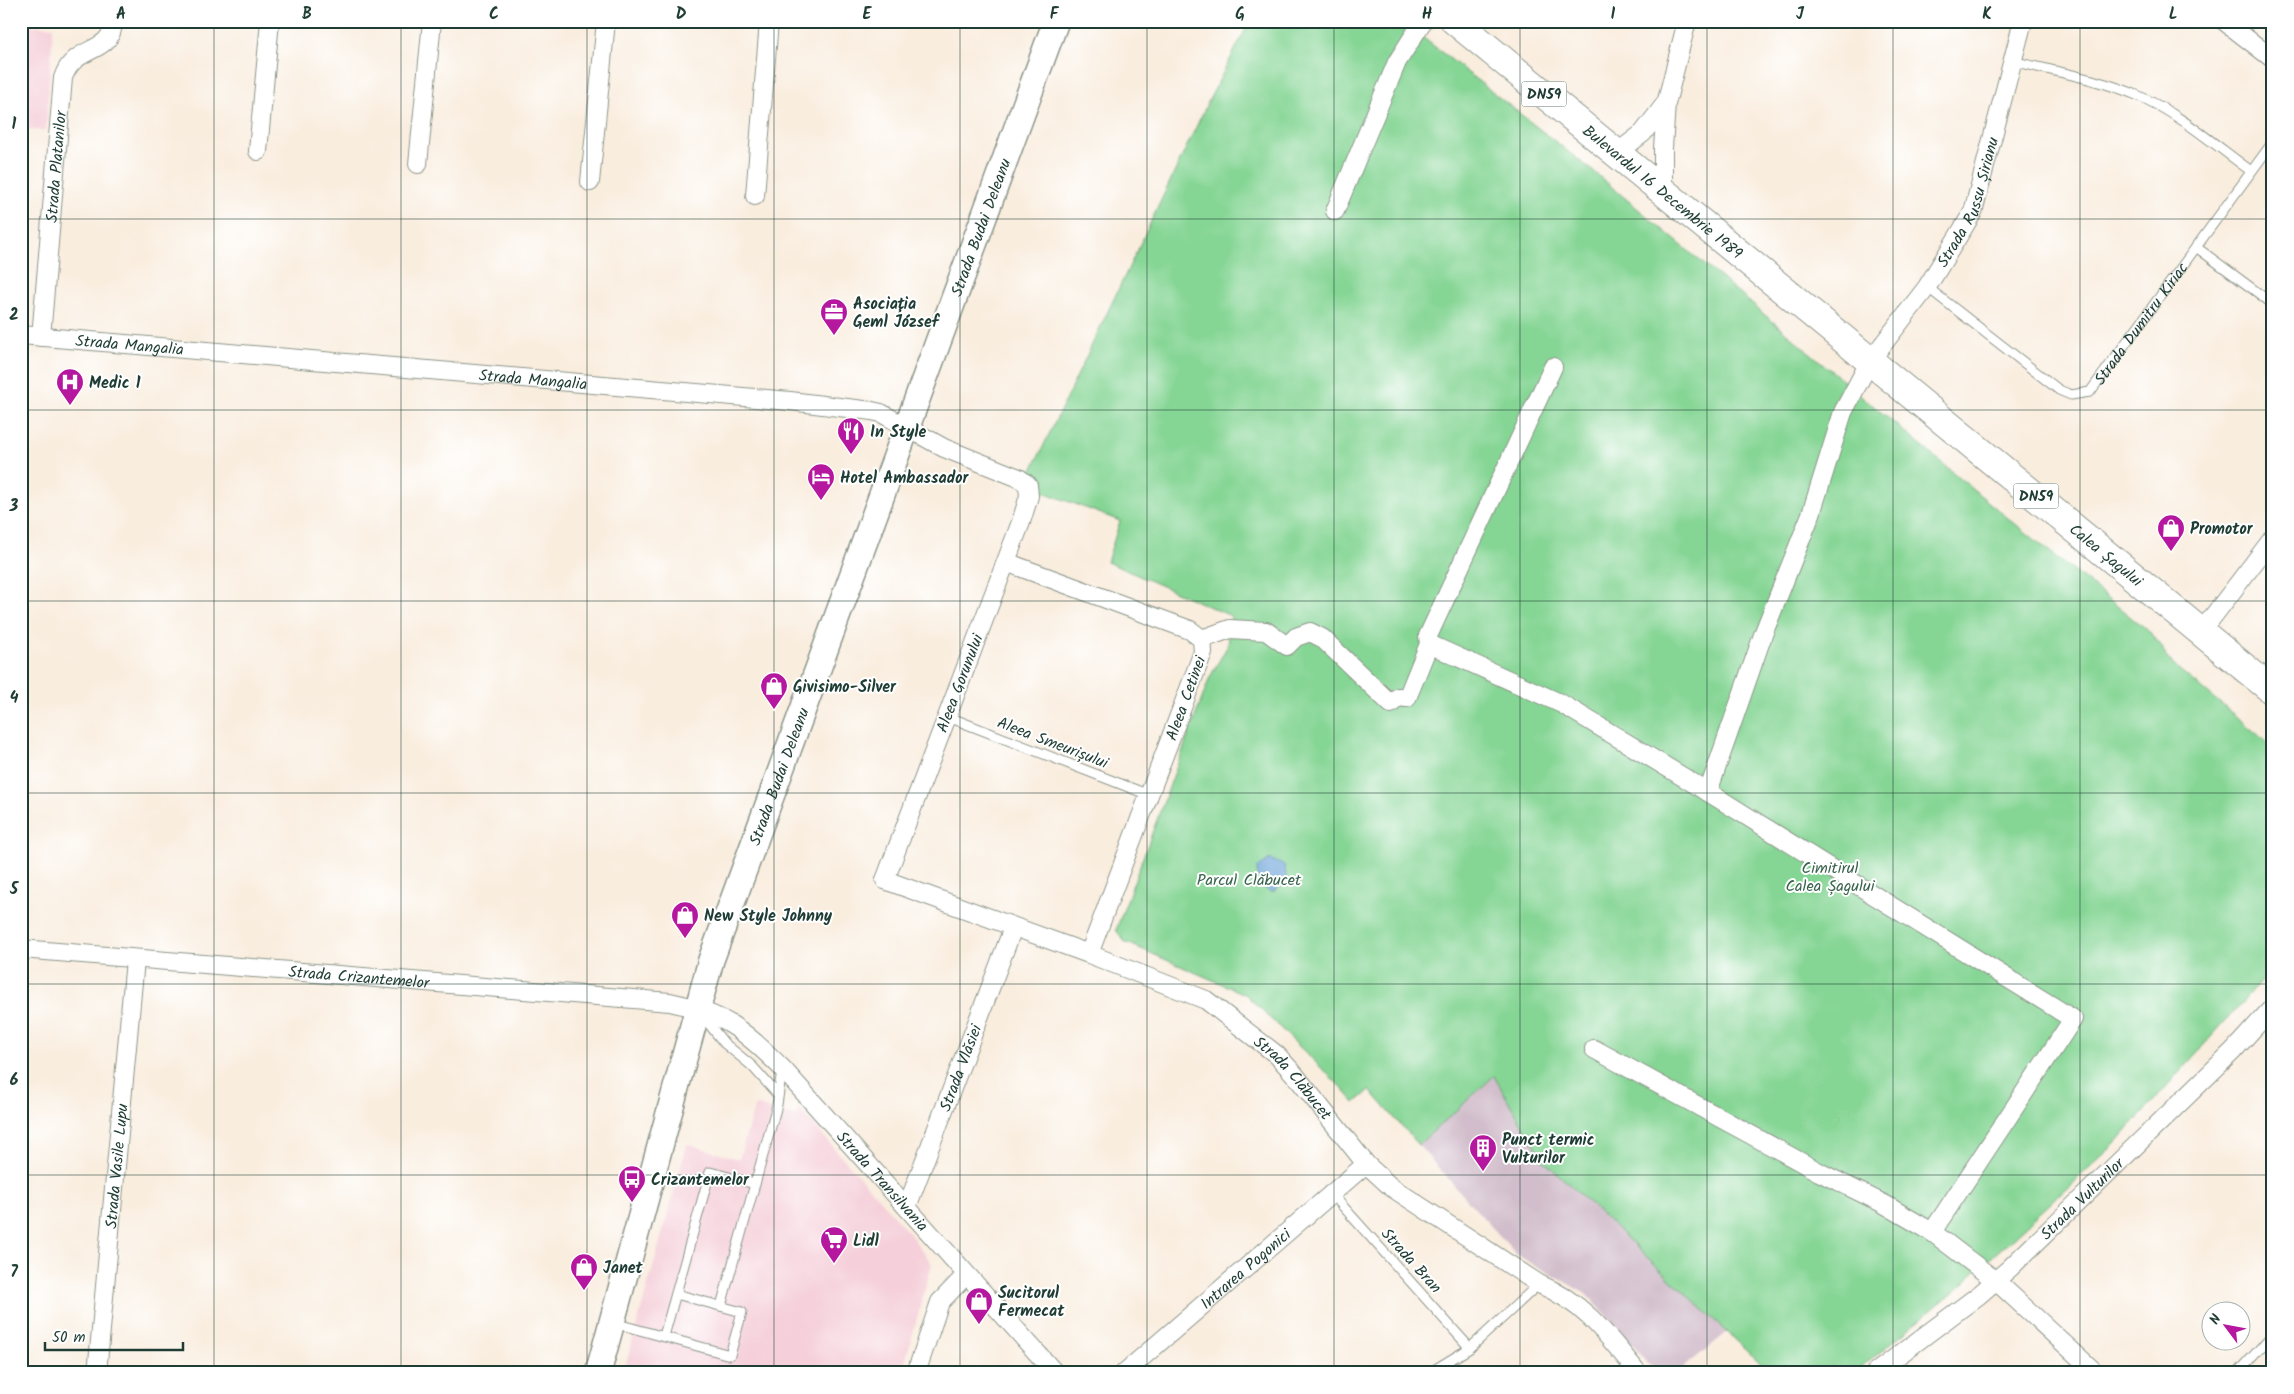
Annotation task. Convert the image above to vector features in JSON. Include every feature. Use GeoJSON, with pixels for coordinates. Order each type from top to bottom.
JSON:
{"type":"FeatureCollection","features":[{"type":"Feature","properties":{"kind":"main road","name":"Strada Budai Deleanu"},"geometry":{"type":"LineString","coordinates":[[598,1373],[696,1008],[711,960],[1056,21]]}},
{"type":"Feature","properties":{"kind":"main road","name":"Bulevardul 16 Decembrie 1989"},"geometry":{"type":"LineString","coordinates":[[1455,21],[1870,361]]}},
{"type":"Feature","properties":{"kind":"main road","name":"Calea Șagului"},"geometry":{"type":"LineString","coordinates":[[1870,361],[2273,691]]}},
{"type":"Feature","properties":{"kind":"street","name":"Strada Platanilor"},"geometry":{"type":"LineString","coordinates":[[41,338],[63,78],[72,60],[83,52],[105,43],[111,37],[113,21]]}},
{"type":"Feature","properties":{"kind":"street"},"geometry":{"type":"LineString","coordinates":[[258,152],[270,21]]}},
{"type":"Feature","properties":{"kind":"street"},"geometry":{"type":"LineString","coordinates":[[418,164],[432,21]]}},
{"type":"Feature","properties":{"kind":"street"},"geometry":{"type":"LineString","coordinates":[[590,182],[606,21]]}},
{"type":"Feature","properties":{"kind":"street"},"geometry":{"type":"LineString","coordinates":[[755,196],[769,21]]}},
{"type":"Feature","properties":{"kind":"street"},"geometry":{"type":"LineString","coordinates":[[1336,211],[1398,62],[1423,21]]}},
{"type":"Feature","properties":{"kind":"street"},"geometry":{"type":"LineString","coordinates":[[1663,190],[1666,104],[1687,21]]}},
{"type":"Feature","properties":{"kind":"street","name":"Strada Russu Șirianu"},"geometry":{"type":"LineString","coordinates":[[1708,792],[1764,632],[1811,514],[1843,412],[1870,361],[1928,287],[1973,212],[2023,21]]}},
{"type":"Feature","properties":{"kind":"street"},"geometry":{"type":"LineString","coordinates":[[2224,21],[2273,59]]}},
{"type":"Feature","properties":{"kind":"street"},"geometry":{"type":"LineString","coordinates":[[1618,153],[1643,133],[1666,104]]}},
{"type":"Feature","properties":{"kind":"street","name":"Strada Mangalia"},"geometry":{"type":"LineString","coordinates":[[21,336],[790,401],[872,411],[881,413],[944,448],[1019,478],[1028,485]]}},
{"type":"Feature","properties":{"kind":"street"},"geometry":{"type":"LineString","coordinates":[[1202,639],[1230,629],[1266,632],[1286,646],[1296,637],[1310,632],[1322,638],[1391,704],[1398,697],[1407,698],[1429,644],[1428,636],[1553,367]]}},
{"type":"Feature","properties":{"kind":"street","name":"Aleea Gorunului"},"geometry":{"type":"LineString","coordinates":[[884,880],[1006,562],[1029,496],[1028,485]]}},
{"type":"Feature","properties":{"kind":"street"},"geometry":{"type":"LineString","coordinates":[[2201,632],[2273,538]]}},
{"type":"Feature","properties":{"kind":"street","name":"Aleea Cetinei"},"geometry":{"type":"LineString","coordinates":[[1006,562],[1190,630],[1202,639],[1203,652],[1089,954]]}},
{"type":"Feature","properties":{"kind":"street"},"geometry":{"type":"LineString","coordinates":[[1429,644],[1562,704],[1708,792],[2073,1019],[1932,1232]]}},
{"type":"Feature","properties":{"kind":"street","name":"Strada Clăbucet"},"geometry":{"type":"LineString","coordinates":[[884,880],[1089,954],[1206,1000],[1256,1037],[1295,1075],[1366,1164],[1391,1187],[1539,1284],[1560,1293],[1596,1321],[1638,1373]]}},
{"type":"Feature","properties":{"kind":"street","name":"Strada Vlăsiei"},"geometry":{"type":"LineString","coordinates":[[907,1207],[1014,928]]}},
{"type":"Feature","properties":{"kind":"street","name":"Strada Crizantemelor"},"geometry":{"type":"LineString","coordinates":[[21,949],[135,960],[670,1002],[696,1008]]}},
{"type":"Feature","properties":{"kind":"street","name":"Strada Vasile Lupu"},"geometry":{"type":"LineString","coordinates":[[97,1373],[135,960]]}},
{"type":"Feature","properties":{"kind":"street","name":"Strada Vulturilor"},"geometry":{"type":"LineString","coordinates":[[1875,1373],[1996,1281],[2233,1051],[2273,1007]]}},
{"type":"Feature","properties":{"kind":"street","name":"Strada Transilvania"},"geometry":{"type":"LineString","coordinates":[[696,1008],[738,1028],[782,1068],[1055,1373]]}},
{"type":"Feature","properties":{"kind":"street"},"geometry":{"type":"LineString","coordinates":[[1594,1049],[1819,1172],[1884,1204],[1932,1232],[1996,1281],[2096,1373]]}},
{"type":"Feature","properties":{"kind":"street","name":"Intrarea Pogonici"},"geometry":{"type":"LineString","coordinates":[[1124,1373],[1366,1164]]}},
{"type":"Feature","properties":{"kind":"street"},"geometry":{"type":"LineString","coordinates":[[916,1373],[940,1302],[966,1275]]}},
{"type":"Feature","properties":{"kind":"lane"},"geometry":{"type":"LineString","coordinates":[[2013,61],[2117,88],[2139,96],[2172,113],[2251,170]]}},
{"type":"Feature","properties":{"kind":"lane","name":"Strada Dumitru Kiriac"},"geometry":{"type":"LineString","coordinates":[[1928,287],[2058,390],[2071,395],[2090,392],[2273,142]]}},
{"type":"Feature","properties":{"kind":"lane"},"geometry":{"type":"LineString","coordinates":[[2196,247],[2273,304]]}},
{"type":"Feature","properties":{"kind":"lane","name":"Aleea Smeurișului"},"geometry":{"type":"LineString","coordinates":[[946,716],[1149,795]]}},
{"type":"Feature","properties":{"kind":"lane"},"geometry":{"type":"LineString","coordinates":[[696,1008],[724,1043],[752,1066],[778,1095]]}},
{"type":"Feature","properties":{"kind":"lane"},"geometry":{"type":"LineString","coordinates":[[721,1306],[778,1095],[782,1068]]}},
{"type":"Feature","properties":{"kind":"lane"},"geometry":{"type":"LineString","coordinates":[[664,1336],[710,1172],[755,1184]]}},
{"type":"Feature","properties":{"kind":"lane","name":"Strada Bran"},"geometry":{"type":"LineString","coordinates":[[1331,1193],[1470,1348]]}},
{"type":"Feature","properties":{"kind":"lane"},"geometry":{"type":"LineString","coordinates":[[1430,1373],[1470,1348],[1539,1284]]}},
{"type":"Feature","properties":{"kind":"lane"},"geometry":{"type":"LineString","coordinates":[[612,1322],[730,1354],[742,1312],[676,1294]]}},
{"type":"Feature","properties":{"kind":"lane"},"geometry":{"type":"LineString","coordinates":[[2238,1373],[2273,1334]]}},
{"type":"Feature","properties":{"kind":"shaded area"},"geometry":{"type":"Polygon","coordinates":[[[21,24],[53,27],[46,131],[21,129],[21,24]]]}},
{"type":"Feature","properties":{"kind":"shaded area"},"geometry":{"type":"Polygon","coordinates":[[[1494,1075],[1542,1159],[1729,1331],[1677,1373],[1657,1373],[1588,1295],[1517,1255],[1418,1145],[1494,1075]]]}},
{"type":"Feature","properties":{"kind":"shaded area"},"geometry":{"type":"Polygon","coordinates":[[[755,1105],[796,1117],[798,1107],[909,1233],[932,1264],[902,1373],[656,1373],[626,1364],[687,1144],[739,1159],[755,1105]]]}},
{"type":"Feature","properties":{"kind":"green space","name":"Cimitirul Calea Șagului"},"geometry":{"type":"Polygon","coordinates":[[[1250,21],[1402,21],[1594,172],[1992,505],[2153,635],[2171,663],[2273,747],[2273,968],[2114,1145],[1957,1289],[1855,1373],[1771,1373],[1542,1159],[1494,1076],[1418,1145],[1370,1090],[1355,1103],[1340,1086],[1245,994],[1125,942],[1116,930],[1210,677],[1228,645],[1231,616],[1107,562],[1120,521],[1043,492],[1041,479],[1031,472],[1209,100],[1250,21]]]}},
{"type":"Feature","properties":{"kind":"water"},"geometry":{"type":"Polygon","coordinates":[[[1270,859],[1285,866],[1287,883],[1272,892],[1258,885],[1257,868],[1270,859]]]}},
{"type":"Feature","properties":{"kind":"place","name":"Asociația Geml József"},"geometry":{"type":"Point","coordinates":[834,336]}},
{"type":"Feature","properties":{"kind":"place","name":"Medic 1"},"geometry":{"type":"Point","coordinates":[70,406]}},
{"type":"Feature","properties":{"kind":"place","name":"In Style"},"geometry":{"type":"Point","coordinates":[851,455]}},
{"type":"Feature","properties":{"kind":"place","name":"Hotel Ambassador"},"geometry":{"type":"Point","coordinates":[821,501]}},
{"type":"Feature","properties":{"kind":"place","name":"Promotor"},"geometry":{"type":"Point","coordinates":[2171,552]}},
{"type":"Feature","properties":{"kind":"place","name":"Givisimo-Silver"},"geometry":{"type":"Point","coordinates":[774,710]}},
{"type":"Feature","properties":{"kind":"place","name":"New Style Johnny"},"geometry":{"type":"Point","coordinates":[685,939]}},
{"type":"Feature","properties":{"kind":"place","name":"Punct termic Vulturilor"},"geometry":{"type":"Point","coordinates":[1483,1172]}},
{"type":"Feature","properties":{"kind":"place","name":"Crizantemelor"},"geometry":{"type":"Point","coordinates":[632,1203]}},
{"type":"Feature","properties":{"kind":"place","name":"Lidl"},"geometry":{"type":"Point","coordinates":[834,1264]}},
{"type":"Feature","properties":{"kind":"place","name":"Janet"},"geometry":{"type":"Point","coordinates":[584,1291]}},
{"type":"Feature","properties":{"kind":"place","name":"Sucitorul Fermecat"},"geometry":{"type":"Point","coordinates":[979,1325]}},
{"type":"Feature","properties":{"kind":"park label","name":"Parcul Clăbucet"},"geometry":{"type":"Point","coordinates":[1249,879]}}]}
